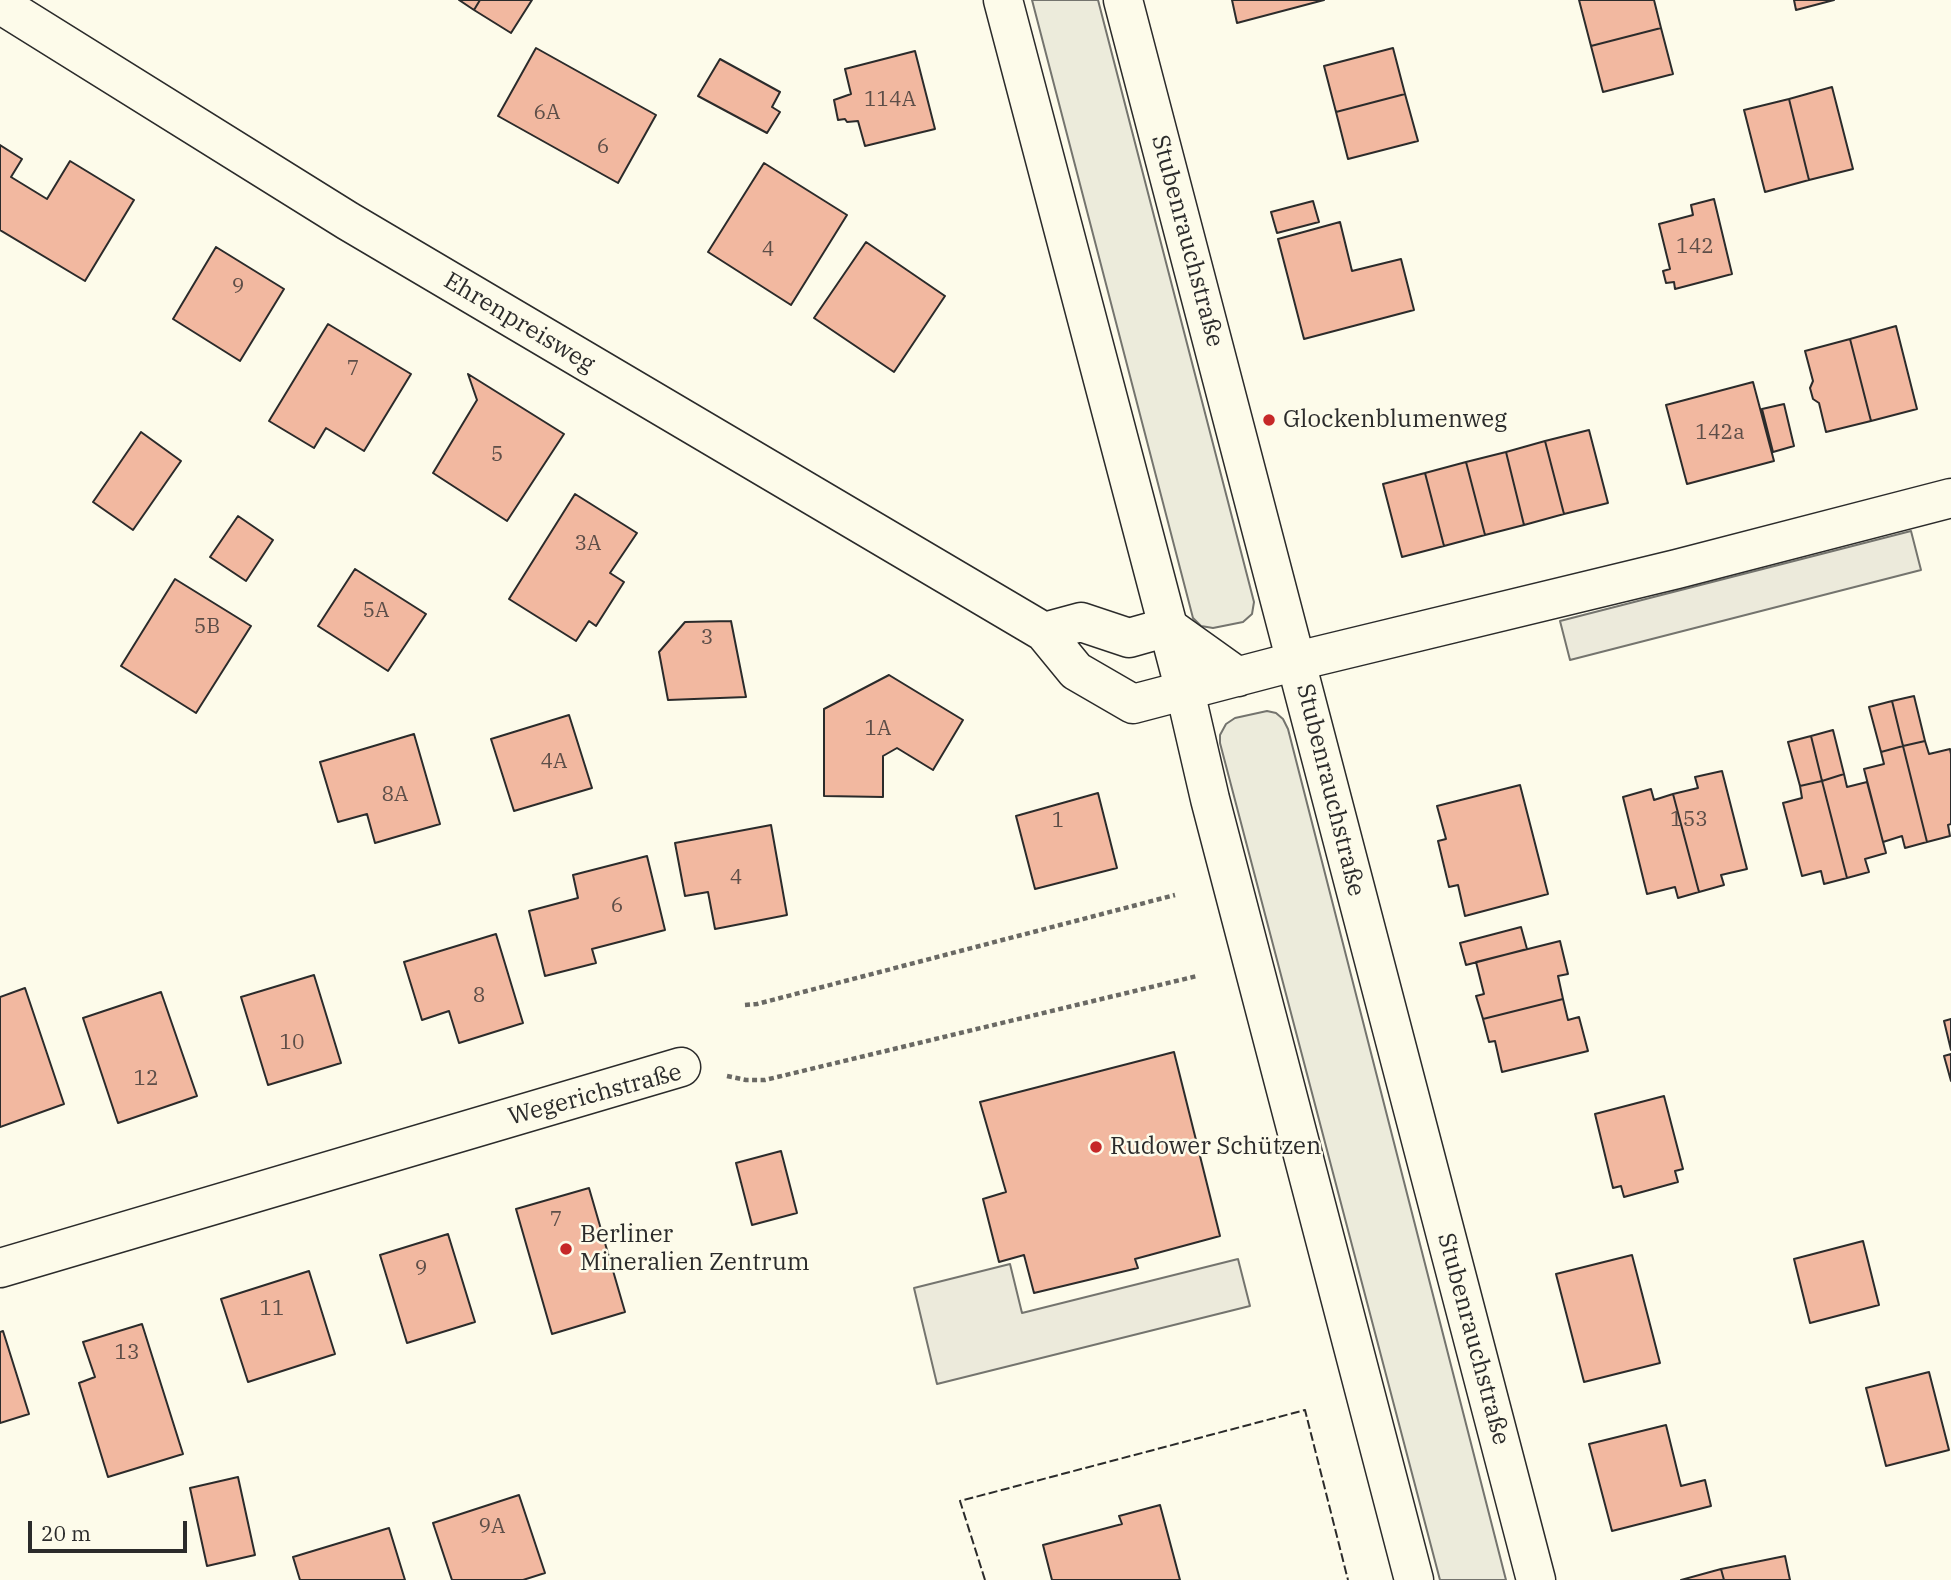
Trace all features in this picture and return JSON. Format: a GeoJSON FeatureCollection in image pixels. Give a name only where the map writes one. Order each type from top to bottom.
{"type":"FeatureCollection","features":[{"type":"Feature","properties":{"kind":"main road"},"geometry":{"type":"LineString","coordinates":[[1003,0],[1185,691],[1210,799],[1414,1580]]}},
{"type":"Feature","properties":{"kind":"main road","name":"Stubenrauchstraße"},"geometry":{"type":"LineString","coordinates":[[1123,0],[1536,1580]]}},
{"type":"Feature","properties":{"kind":"main road","name":"Ehrenpreisweg"},"geometry":{"type":"LineString","coordinates":[[0,4],[348,221],[1044,632],[1076,671],[1133,704],[1185,691]]}},
{"type":"Feature","properties":{"kind":"main road"},"geometry":{"type":"LineString","coordinates":[[1185,691],[1951,498]]}},
{"type":"Feature","properties":{"kind":"main road"},"geometry":{"type":"LineString","coordinates":[[1044,632],[1081,622],[1129,638],[1168,627]]}},
{"type":"Feature","properties":{"kind":"main road"},"geometry":{"type":"LineString","coordinates":[[1168,627],[1238,677]]}},
{"type":"Feature","properties":{"kind":"main road","name":"Wegerichstraße"},"geometry":{"type":"LineString","coordinates":[[0,1268],[681,1067]]}},
{"type":"Feature","properties":{"kind":"path"},"geometry":{"type":"LineString","coordinates":[[745,1005],[1175,895]]}},
{"type":"Feature","properties":{"kind":"path","name":"Wegerichstraße"},"geometry":{"type":"LineString","coordinates":[[681,1067],[746,1080],[765,1080],[1197,976]]}},
{"type":"Feature","properties":{"kind":"shaded area"},"geometry":{"type":"Polygon","coordinates":[[[1032,0],[1098,0],[1254,602],[1252,614],[1243,622],[1213,628],[1201,626],[1193,618],[1032,0]]]}},
{"type":"Feature","properties":{"kind":"shaded area"},"geometry":{"type":"Polygon","coordinates":[[[1911,531],[1921,570],[1570,660],[1560,621],[1911,531]]]}},
{"type":"Feature","properties":{"kind":"shaded area"},"geometry":{"type":"Polygon","coordinates":[[[1267,711],[1276,713],[1283,719],[1288,729],[1506,1580],[1440,1580],[1220,743],[1220,735],[1226,724],[1235,718],[1267,711]]]}},
{"type":"Feature","properties":{"kind":"shaded area"},"geometry":{"type":"Polygon","coordinates":[[[1238,1259],[1250,1306],[937,1384],[914,1288],[1010,1264],[1022,1313],[1238,1259]]]}},
{"type":"Feature","properties":{"kind":"building"},"geometry":{"type":"Polygon","coordinates":[[[459,0],[480,0],[474,10],[459,0]]]}},
{"type":"Feature","properties":{"kind":"building"},"geometry":{"type":"Polygon","coordinates":[[[480,0],[532,0],[511,33],[474,10],[480,0]]]}},
{"type":"Feature","properties":{"kind":"building"},"geometry":{"type":"Polygon","coordinates":[[[1232,0],[1324,0],[1237,23],[1232,0]]]}},
{"type":"Feature","properties":{"kind":"building"},"geometry":{"type":"Polygon","coordinates":[[[1579,0],[1654,0],[1661,28],[1591,46],[1579,0]]]}},
{"type":"Feature","properties":{"kind":"building"},"geometry":{"type":"Polygon","coordinates":[[[1794,0],[1834,0],[1796,10],[1794,0]]]}},
{"type":"Feature","properties":{"kind":"building"},"geometry":{"type":"Polygon","coordinates":[[[1661,28],[1673,74],[1603,92],[1591,46],[1661,28]]]}},
{"type":"Feature","properties":{"kind":"building"},"geometry":{"type":"Polygon","coordinates":[[[536,48],[656,115],[618,183],[498,116],[536,48]]]}},
{"type":"Feature","properties":{"kind":"building"},"geometry":{"type":"Polygon","coordinates":[[[1393,48],[1405,94],[1336,112],[1324,66],[1393,48]]]}},
{"type":"Feature","properties":{"kind":"building"},"geometry":{"type":"Polygon","coordinates":[[[915,51],[935,129],[865,146],[858,121],[838,120],[834,100],[851,94],[845,69],[915,51]]]}},
{"type":"Feature","properties":{"kind":"building"},"geometry":{"type":"Polygon","coordinates":[[[720,59],[780,92],[772,107],[780,112],[767,133],[698,96],[720,59]]]}},
{"type":"Feature","properties":{"kind":"building"},"geometry":{"type":"Polygon","coordinates":[[[1832,87],[1853,169],[1809,180],[1789,99],[1832,87]]]}},
{"type":"Feature","properties":{"kind":"building"},"geometry":{"type":"Polygon","coordinates":[[[1405,94],[1418,141],[1348,159],[1336,112],[1405,94]]]}},
{"type":"Feature","properties":{"kind":"building"},"geometry":{"type":"Polygon","coordinates":[[[1789,99],[1809,180],[1765,192],[1744,110],[1789,99]]]}},
{"type":"Feature","properties":{"kind":"building"},"geometry":{"type":"Polygon","coordinates":[[[0,145],[22,159],[11,177],[47,199],[70,161],[134,200],[85,281],[0,230],[0,145]]]}},
{"type":"Feature","properties":{"kind":"building"},"geometry":{"type":"Polygon","coordinates":[[[764,163],[847,215],[791,305],[708,252],[764,163]]]}},
{"type":"Feature","properties":{"kind":"building"},"geometry":{"type":"Polygon","coordinates":[[[1714,199],[1732,274],[1675,289],[1674,282],[1666,283],[1663,271],[1670,269],[1659,224],[1693,215],[1691,205],[1714,199]]]}},
{"type":"Feature","properties":{"kind":"building"},"geometry":{"type":"Polygon","coordinates":[[[1313,201],[1319,222],[1277,233],[1271,212],[1313,201]]]}},
{"type":"Feature","properties":{"kind":"building"},"geometry":{"type":"Polygon","coordinates":[[[1340,222],[1352,271],[1401,259],[1414,310],[1304,339],[1278,239],[1340,222]]]}},
{"type":"Feature","properties":{"kind":"building"},"geometry":{"type":"Polygon","coordinates":[[[866,242],[945,296],[894,372],[814,318],[866,242]]]}},
{"type":"Feature","properties":{"kind":"building"},"geometry":{"type":"Polygon","coordinates":[[[216,247],[284,289],[240,361],[173,319],[216,247]]]}},
{"type":"Feature","properties":{"kind":"building"},"geometry":{"type":"Polygon","coordinates":[[[328,324],[411,374],[364,451],[326,428],[314,448],[269,421],[328,324]]]}},
{"type":"Feature","properties":{"kind":"building"},"geometry":{"type":"Polygon","coordinates":[[[1896,326],[1917,409],[1871,421],[1850,339],[1896,326]]]}},
{"type":"Feature","properties":{"kind":"building"},"geometry":{"type":"Polygon","coordinates":[[[1850,339],[1871,421],[1826,432],[1819,403],[1813,399],[1810,388],[1813,381],[1805,351],[1850,339]]]}},
{"type":"Feature","properties":{"kind":"building"},"geometry":{"type":"Polygon","coordinates":[[[468,374],[564,434],[507,521],[433,473],[477,400],[468,374]]]}},
{"type":"Feature","properties":{"kind":"building"},"geometry":{"type":"Polygon","coordinates":[[[1753,382],[1774,461],[1687,484],[1666,405],[1753,382]]]}},
{"type":"Feature","properties":{"kind":"building"},"geometry":{"type":"Polygon","coordinates":[[[1784,404],[1794,446],[1773,452],[1762,409],[1784,404]]]}},
{"type":"Feature","properties":{"kind":"building"},"geometry":{"type":"Polygon","coordinates":[[[1589,430],[1608,503],[1564,514],[1545,441],[1589,430]]]}},
{"type":"Feature","properties":{"kind":"building"},"geometry":{"type":"Polygon","coordinates":[[[141,432],[181,461],[133,530],[93,502],[141,432]]]}},
{"type":"Feature","properties":{"kind":"building"},"geometry":{"type":"Polygon","coordinates":[[[1545,441],[1564,514],[1524,525],[1506,452],[1545,441]]]}},
{"type":"Feature","properties":{"kind":"building"},"geometry":{"type":"Polygon","coordinates":[[[1506,452],[1524,525],[1485,535],[1466,462],[1506,452]]]}},
{"type":"Feature","properties":{"kind":"building"},"geometry":{"type":"Polygon","coordinates":[[[1466,462],[1485,535],[1444,546],[1425,473],[1466,462]]]}},
{"type":"Feature","properties":{"kind":"building"},"geometry":{"type":"Polygon","coordinates":[[[1425,473],[1444,546],[1402,557],[1383,484],[1425,473]]]}},
{"type":"Feature","properties":{"kind":"building"},"geometry":{"type":"Polygon","coordinates":[[[575,494],[637,533],[610,573],[624,582],[596,626],[589,621],[576,641],[509,599],[575,494]]]}},
{"type":"Feature","properties":{"kind":"building"},"geometry":{"type":"Polygon","coordinates":[[[238,516],[273,540],[246,581],[210,557],[238,516]]]}},
{"type":"Feature","properties":{"kind":"building"},"geometry":{"type":"Polygon","coordinates":[[[355,569],[426,614],[388,671],[318,626],[355,569]]]}},
{"type":"Feature","properties":{"kind":"building"},"geometry":{"type":"Polygon","coordinates":[[[175,579],[251,626],[196,713],[121,666],[175,579]]]}},
{"type":"Feature","properties":{"kind":"building"},"geometry":{"type":"Polygon","coordinates":[[[731,621],[746,697],[668,700],[659,652],[685,622],[731,621]]]}},
{"type":"Feature","properties":{"kind":"building"},"geometry":{"type":"Polygon","coordinates":[[[889,675],[963,720],[933,770],[897,748],[883,756],[883,797],[824,796],[824,709],[889,675]]]}},
{"type":"Feature","properties":{"kind":"building"},"geometry":{"type":"Polygon","coordinates":[[[1914,696],[1925,741],[1903,746],[1892,701],[1914,696]]]}},
{"type":"Feature","properties":{"kind":"building"},"geometry":{"type":"Polygon","coordinates":[[[1892,701],[1903,746],[1881,752],[1869,707],[1892,701]]]}},
{"type":"Feature","properties":{"kind":"building"},"geometry":{"type":"Polygon","coordinates":[[[569,715],[592,788],[514,811],[491,739],[569,715]]]}},
{"type":"Feature","properties":{"kind":"building"},"geometry":{"type":"Polygon","coordinates":[[[1833,730],[1844,774],[1822,781],[1811,736],[1833,730]]]}},
{"type":"Feature","properties":{"kind":"building"},"geometry":{"type":"Polygon","coordinates":[[[414,734],[440,824],[375,843],[367,814],[338,822],[320,762],[414,734]]]}},
{"type":"Feature","properties":{"kind":"building"},"geometry":{"type":"Polygon","coordinates":[[[1811,736],[1822,781],[1800,786],[1788,742],[1811,736]]]}},
{"type":"Feature","properties":{"kind":"building"},"geometry":{"type":"Polygon","coordinates":[[[1925,741],[1929,754],[1950,749],[1951,754],[1951,824],[1948,825],[1950,836],[1927,842],[1903,746],[1925,741]]]}},
{"type":"Feature","properties":{"kind":"building"},"geometry":{"type":"Polygon","coordinates":[[[1903,746],[1927,842],[1905,848],[1902,836],[1883,842],[1864,769],[1884,764],[1881,752],[1903,746]]]}},
{"type":"Feature","properties":{"kind":"building"},"geometry":{"type":"Polygon","coordinates":[[[1722,771],[1747,869],[1721,875],[1724,885],[1699,892],[1673,794],[1698,788],[1695,777],[1722,771]]]}},
{"type":"Feature","properties":{"kind":"building"},"geometry":{"type":"Polygon","coordinates":[[[1844,774],[1847,787],[1867,782],[1886,853],[1865,859],[1869,872],[1847,878],[1822,781],[1844,774]]]}},
{"type":"Feature","properties":{"kind":"building"},"geometry":{"type":"Polygon","coordinates":[[[1822,781],[1847,878],[1824,884],[1821,871],[1802,876],[1783,803],[1802,798],[1800,786],[1822,781]]]}},
{"type":"Feature","properties":{"kind":"building"},"geometry":{"type":"Polygon","coordinates":[[[1520,785],[1548,894],[1465,916],[1458,885],[1449,887],[1438,841],[1446,839],[1437,806],[1520,785]]]}},
{"type":"Feature","properties":{"kind":"building"},"geometry":{"type":"Polygon","coordinates":[[[1651,789],[1654,800],[1673,794],[1699,892],[1678,898],[1675,887],[1647,894],[1623,797],[1651,789]]]}},
{"type":"Feature","properties":{"kind":"building"},"geometry":{"type":"Polygon","coordinates":[[[1098,793],[1117,868],[1035,889],[1016,816],[1098,793]]]}},
{"type":"Feature","properties":{"kind":"building"},"geometry":{"type":"Polygon","coordinates":[[[771,825],[787,915],[715,929],[708,892],[685,896],[675,843],[771,825]]]}},
{"type":"Feature","properties":{"kind":"building"},"geometry":{"type":"Polygon","coordinates":[[[647,856],[665,930],[592,949],[596,963],[545,976],[529,911],[578,898],[573,875],[647,856]]]}},
{"type":"Feature","properties":{"kind":"building"},"geometry":{"type":"Polygon","coordinates":[[[1521,927],[1527,949],[1466,965],[1460,943],[1521,927]]]}},
{"type":"Feature","properties":{"kind":"building"},"geometry":{"type":"Polygon","coordinates":[[[496,934],[523,1023],[459,1043],[449,1011],[422,1020],[404,962],[496,934]]]}},
{"type":"Feature","properties":{"kind":"building"},"geometry":{"type":"Polygon","coordinates":[[[1560,941],[1568,974],[1558,976],[1563,999],[1483,1019],[1476,996],[1484,994],[1476,962],[1560,941]]]}},
{"type":"Feature","properties":{"kind":"building"},"geometry":{"type":"Polygon","coordinates":[[[314,975],[341,1063],[268,1085],[241,997],[314,975]]]}},
{"type":"Feature","properties":{"kind":"building"},"geometry":{"type":"Polygon","coordinates":[[[25,988],[64,1104],[0,1127],[0,997],[25,988]]]}},
{"type":"Feature","properties":{"kind":"building"},"geometry":{"type":"Polygon","coordinates":[[[161,992],[197,1096],[118,1123],[83,1018],[161,992]]]}},
{"type":"Feature","properties":{"kind":"building"},"geometry":{"type":"Polygon","coordinates":[[[1563,999],[1568,1020],[1579,1017],[1588,1051],[1502,1072],[1495,1041],[1489,1042],[1483,1019],[1563,999]]]}},
{"type":"Feature","properties":{"kind":"building"},"geometry":{"type":"Polygon","coordinates":[[[1951,1019],[1951,1050],[1944,1021],[1951,1019]]]}},
{"type":"Feature","properties":{"kind":"building","name":"Rudower Schützen"},"geometry":{"type":"Polygon","coordinates":[[[1174,1052],[1220,1236],[1135,1259],[1138,1268],[1034,1293],[1024,1255],[999,1262],[983,1199],[1006,1192],[980,1102],[1174,1052]]]}},
{"type":"Feature","properties":{"kind":"building"},"geometry":{"type":"Polygon","coordinates":[[[1951,1054],[1951,1081],[1944,1056],[1951,1054]]]}},
{"type":"Feature","properties":{"kind":"building"},"geometry":{"type":"Polygon","coordinates":[[[1664,1096],[1683,1169],[1675,1171],[1678,1182],[1624,1197],[1621,1186],[1613,1188],[1595,1114],[1664,1096]]]}},
{"type":"Feature","properties":{"kind":"building"},"geometry":{"type":"Polygon","coordinates":[[[781,1151],[797,1213],[752,1225],[736,1163],[781,1151]]]}},
{"type":"Feature","properties":{"kind":"building"},"geometry":{"type":"Polygon","coordinates":[[[589,1188],[625,1312],[552,1334],[516,1209],[589,1188]]]}},
{"type":"Feature","properties":{"kind":"building"},"geometry":{"type":"Polygon","coordinates":[[[448,1234],[475,1322],[407,1343],[380,1255],[448,1234]]]}},
{"type":"Feature","properties":{"kind":"building"},"geometry":{"type":"Polygon","coordinates":[[[1863,1241],[1879,1305],[1810,1323],[1794,1259],[1863,1241]]]}},
{"type":"Feature","properties":{"kind":"building"},"geometry":{"type":"Polygon","coordinates":[[[1632,1255],[1660,1363],[1584,1382],[1556,1274],[1632,1255]]]}},
{"type":"Feature","properties":{"kind":"building"},"geometry":{"type":"Polygon","coordinates":[[[309,1271],[335,1354],[248,1382],[221,1299],[309,1271]]]}},
{"type":"Feature","properties":{"kind":"building"},"geometry":{"type":"Polygon","coordinates":[[[142,1324],[183,1454],[108,1477],[79,1383],[95,1377],[83,1342],[142,1324]]]}},
{"type":"Feature","properties":{"kind":"building"},"geometry":{"type":"Polygon","coordinates":[[[3,1331],[29,1414],[0,1423],[0,1332],[3,1331]]]}},
{"type":"Feature","properties":{"kind":"building"},"geometry":{"type":"Polygon","coordinates":[[[1929,1372],[1949,1450],[1886,1466],[1866,1388],[1929,1372]]]}},
{"type":"Feature","properties":{"kind":"building"},"geometry":{"type":"Polygon","coordinates":[[[1666,1425],[1681,1486],[1705,1480],[1711,1506],[1612,1531],[1589,1444],[1666,1425]]]}},
{"type":"Feature","properties":{"kind":"building"},"geometry":{"type":"Polygon","coordinates":[[[238,1477],[255,1555],[207,1566],[190,1488],[238,1477]]]}},
{"type":"Feature","properties":{"kind":"building"},"geometry":{"type":"Polygon","coordinates":[[[519,1495],[545,1573],[523,1580],[452,1580],[433,1523],[519,1495]]]}},
{"type":"Feature","properties":{"kind":"building"},"geometry":{"type":"Polygon","coordinates":[[[1160,1505],[1180,1580],[1052,1580],[1043,1545],[1122,1524],[1119,1516],[1160,1505]]]}},
{"type":"Feature","properties":{"kind":"building"},"geometry":{"type":"Polygon","coordinates":[[[389,1528],[405,1580],[300,1580],[293,1557],[389,1528]]]}},
{"type":"Feature","properties":{"kind":"building"},"geometry":{"type":"Polygon","coordinates":[[[1785,1556],[1790,1580],[1724,1580],[1721,1569],[1785,1556]]]}},
{"type":"Feature","properties":{"kind":"building"},"geometry":{"type":"Polygon","coordinates":[[[1721,1569],[1724,1580],[1681,1580],[1721,1569]]]}},
{"type":"Feature","properties":{"kind":"fence"},"geometry":{"type":"LineString","coordinates":[[985,1580],[960,1501],[1305,1410],[1348,1580]]}},
{"type":"Feature","properties":{"kind":"place","name":"Glockenblumenweg"},"geometry":{"type":"Point","coordinates":[1269,420]}},
{"type":"Feature","properties":{"kind":"place","name":"Rudower Schützen"},"geometry":{"type":"Point","coordinates":[1096,1147]}},
{"type":"Feature","properties":{"kind":"place","name":"Berliner Mineralien Zentrum"},"geometry":{"type":"Point","coordinates":[566,1249]}}]}
